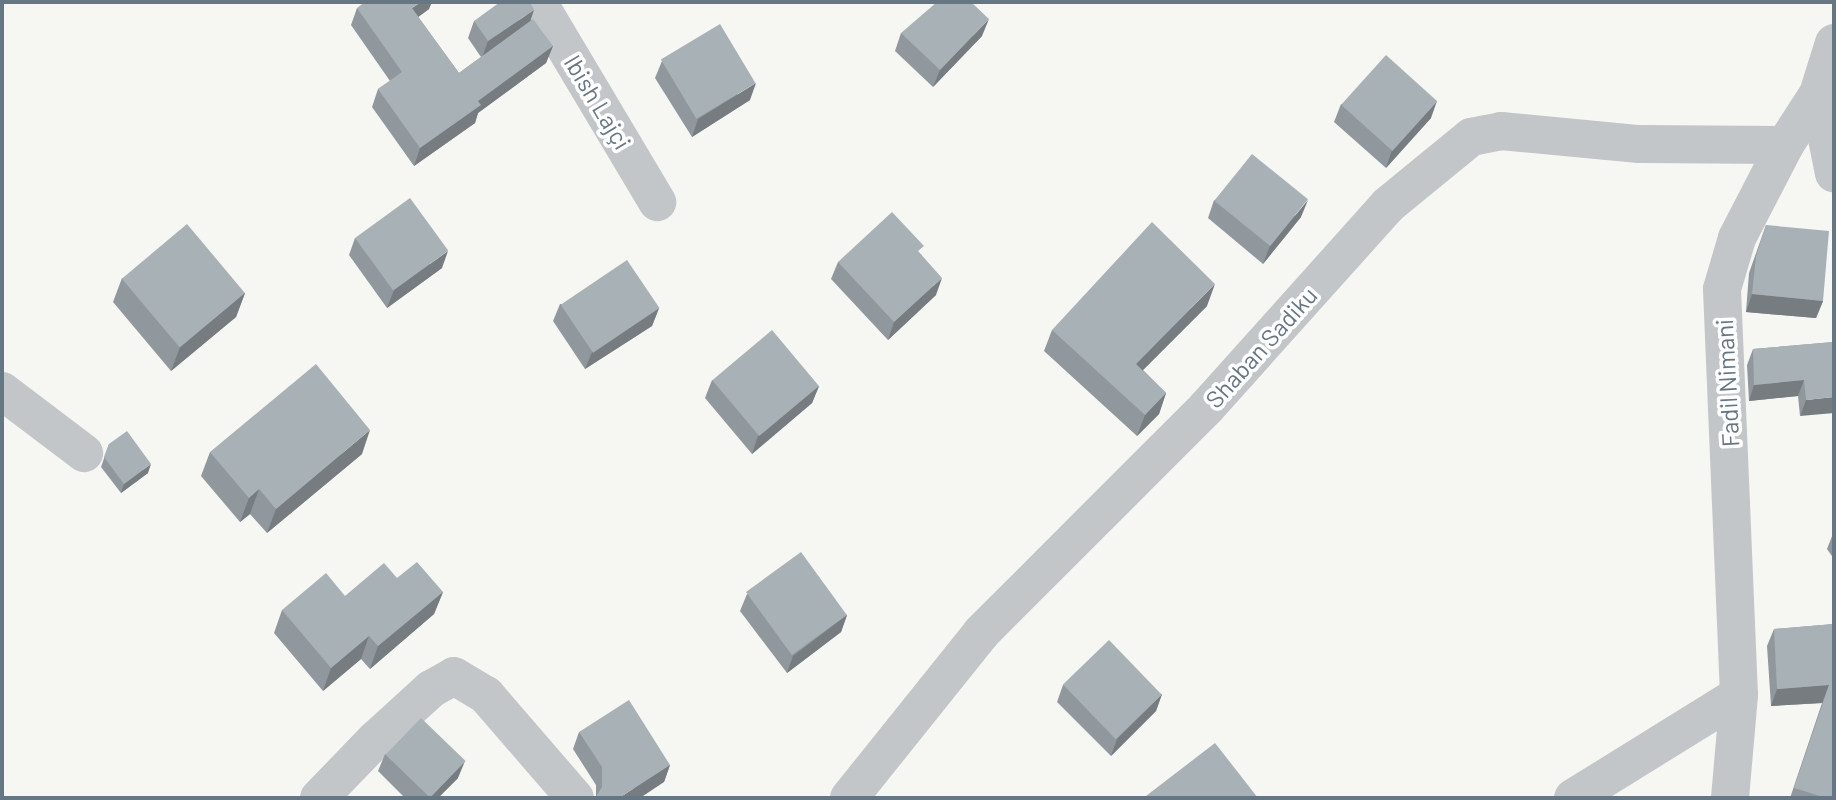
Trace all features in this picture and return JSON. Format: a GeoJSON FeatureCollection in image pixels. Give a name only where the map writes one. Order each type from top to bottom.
{"type":"FeatureCollection","features":[{"type":"Feature","properties":{"kind":"street","name":"Ibish Lajçi"},"geometry":{"type":"LineString","coordinates":[[538,2],[657,202]]}},
{"type":"Feature","properties":{"kind":"street"},"geometry":{"type":"LineString","coordinates":[[1834,43],[1818,94],[1834,173]]}},
{"type":"Feature","properties":{"kind":"street","name":"Fadil Nimani"},"geometry":{"type":"LineString","coordinates":[[1730,798],[1740,695],[1722,289],[1737,238],[1785,145],[1818,94]]}},
{"type":"Feature","properties":{"kind":"street","name":"Shaban Sadiku"},"geometry":{"type":"LineString","coordinates":[[849,798],[981,633],[1206,408],[1388,205],[1471,137],[1501,131],[1639,144],[1785,145]]}},
{"type":"Feature","properties":{"kind":"street"},"geometry":{"type":"LineString","coordinates":[[2,391],[84,453]]}},
{"type":"Feature","properties":{"kind":"street"},"geometry":{"type":"LineString","coordinates":[[318,798],[403,714],[431,689],[454,676],[486,695],[575,798]]}},
{"type":"Feature","properties":{"kind":"street"},"geometry":{"type":"LineString","coordinates":[[1573,798],[1740,695]]}},
{"type":"Feature","properties":{"kind":"building"},"geometry":{"type":"Polygon","coordinates":[[[365,2],[421,2],[412,8],[459,73],[533,19],[553,46],[478,101],[481,105],[420,148],[378,89],[402,72],[357,8],[365,2]]]}},
{"type":"Feature","properties":{"kind":"building"},"geometry":{"type":"Polygon","coordinates":[[[500,2],[530,2],[534,10],[488,41],[474,21],[500,2]]]}},
{"type":"Feature","properties":{"kind":"building"},"geometry":{"type":"Polygon","coordinates":[[[937,2],[971,2],[989,19],[940,70],[901,33],[937,2]]]}},
{"type":"Feature","properties":{"kind":"building"},"geometry":{"type":"Polygon","coordinates":[[[720,24],[756,83],[696,119],[661,60],[720,24]]]}},
{"type":"Feature","properties":{"kind":"building"},"geometry":{"type":"Polygon","coordinates":[[[1386,55],[1437,101],[1392,151],[1341,105],[1386,55]]]}},
{"type":"Feature","properties":{"kind":"building"},"geometry":{"type":"Polygon","coordinates":[[[1252,154],[1308,199],[1270,246],[1214,201],[1252,154]]]}},
{"type":"Feature","properties":{"kind":"building"},"geometry":{"type":"Polygon","coordinates":[[[410,198],[448,251],[393,291],[355,238],[410,198]]]}},
{"type":"Feature","properties":{"kind":"building"},"geometry":{"type":"Polygon","coordinates":[[[892,212],[924,246],[918,251],[942,278],[894,322],[838,262],[892,212]]]}},
{"type":"Feature","properties":{"kind":"building"},"geometry":{"type":"Polygon","coordinates":[[[1152,222],[1215,284],[1136,364],[1166,393],[1145,415],[1052,330],[1152,222]]]}},
{"type":"Feature","properties":{"kind":"building"},"geometry":{"type":"Polygon","coordinates":[[[187,224],[245,293],[180,348],[122,279],[187,224]]]}},
{"type":"Feature","properties":{"kind":"building"},"geometry":{"type":"Polygon","coordinates":[[[1766,225],[1829,231],[1823,301],[1752,294],[1756,256],[1766,225]]]}},
{"type":"Feature","properties":{"kind":"building"},"geometry":{"type":"Polygon","coordinates":[[[627,260],[659,308],[593,353],[561,305],[627,260]]]}},
{"type":"Feature","properties":{"kind":"building"},"geometry":{"type":"Polygon","coordinates":[[[772,330],[819,386],[759,436],[712,380],[772,330]]]}},
{"type":"Feature","properties":{"kind":"building"},"geometry":{"type":"Polygon","coordinates":[[[1834,342],[1834,397],[1806,400],[1804,380],[1754,385],[1753,349],[1834,342]]]}},
{"type":"Feature","properties":{"kind":"building"},"geometry":{"type":"Polygon","coordinates":[[[316,364],[370,430],[276,509],[259,489],[249,498],[210,452],[316,364]]]}},
{"type":"Feature","properties":{"kind":"building"},"geometry":{"type":"Polygon","coordinates":[[[127,431],[151,464],[124,484],[104,457],[109,444],[127,431]]]}},
{"type":"Feature","properties":{"kind":"building"},"geometry":{"type":"Polygon","coordinates":[[[801,552],[847,615],[792,655],[746,592],[801,552]]]}},
{"type":"Feature","properties":{"kind":"building"},"geometry":{"type":"Polygon","coordinates":[[[417,562],[443,592],[378,646],[369,636],[331,668],[282,610],[326,573],[345,596],[384,563],[397,578],[417,562]]]}},
{"type":"Feature","properties":{"kind":"building"},"geometry":{"type":"Polygon","coordinates":[[[1834,624],[1834,798],[1826,798],[1794,788],[1829,685],[1777,689],[1774,629],[1834,624]]]}},
{"type":"Feature","properties":{"kind":"building"},"geometry":{"type":"Polygon","coordinates":[[[1109,640],[1162,695],[1116,739],[1063,684],[1109,640]]]}},
{"type":"Feature","properties":{"kind":"building"},"geometry":{"type":"Polygon","coordinates":[[[629,700],[670,765],[619,798],[593,798],[602,787],[602,767],[579,732],[629,700]]]}},
{"type":"Feature","properties":{"kind":"building"},"geometry":{"type":"Polygon","coordinates":[[[421,718],[466,761],[430,798],[386,755],[421,718]]]}},
{"type":"Feature","properties":{"kind":"building"},"geometry":{"type":"Polygon","coordinates":[[[1215,743],[1258,798],[1146,796],[1215,743]]]}}]}
